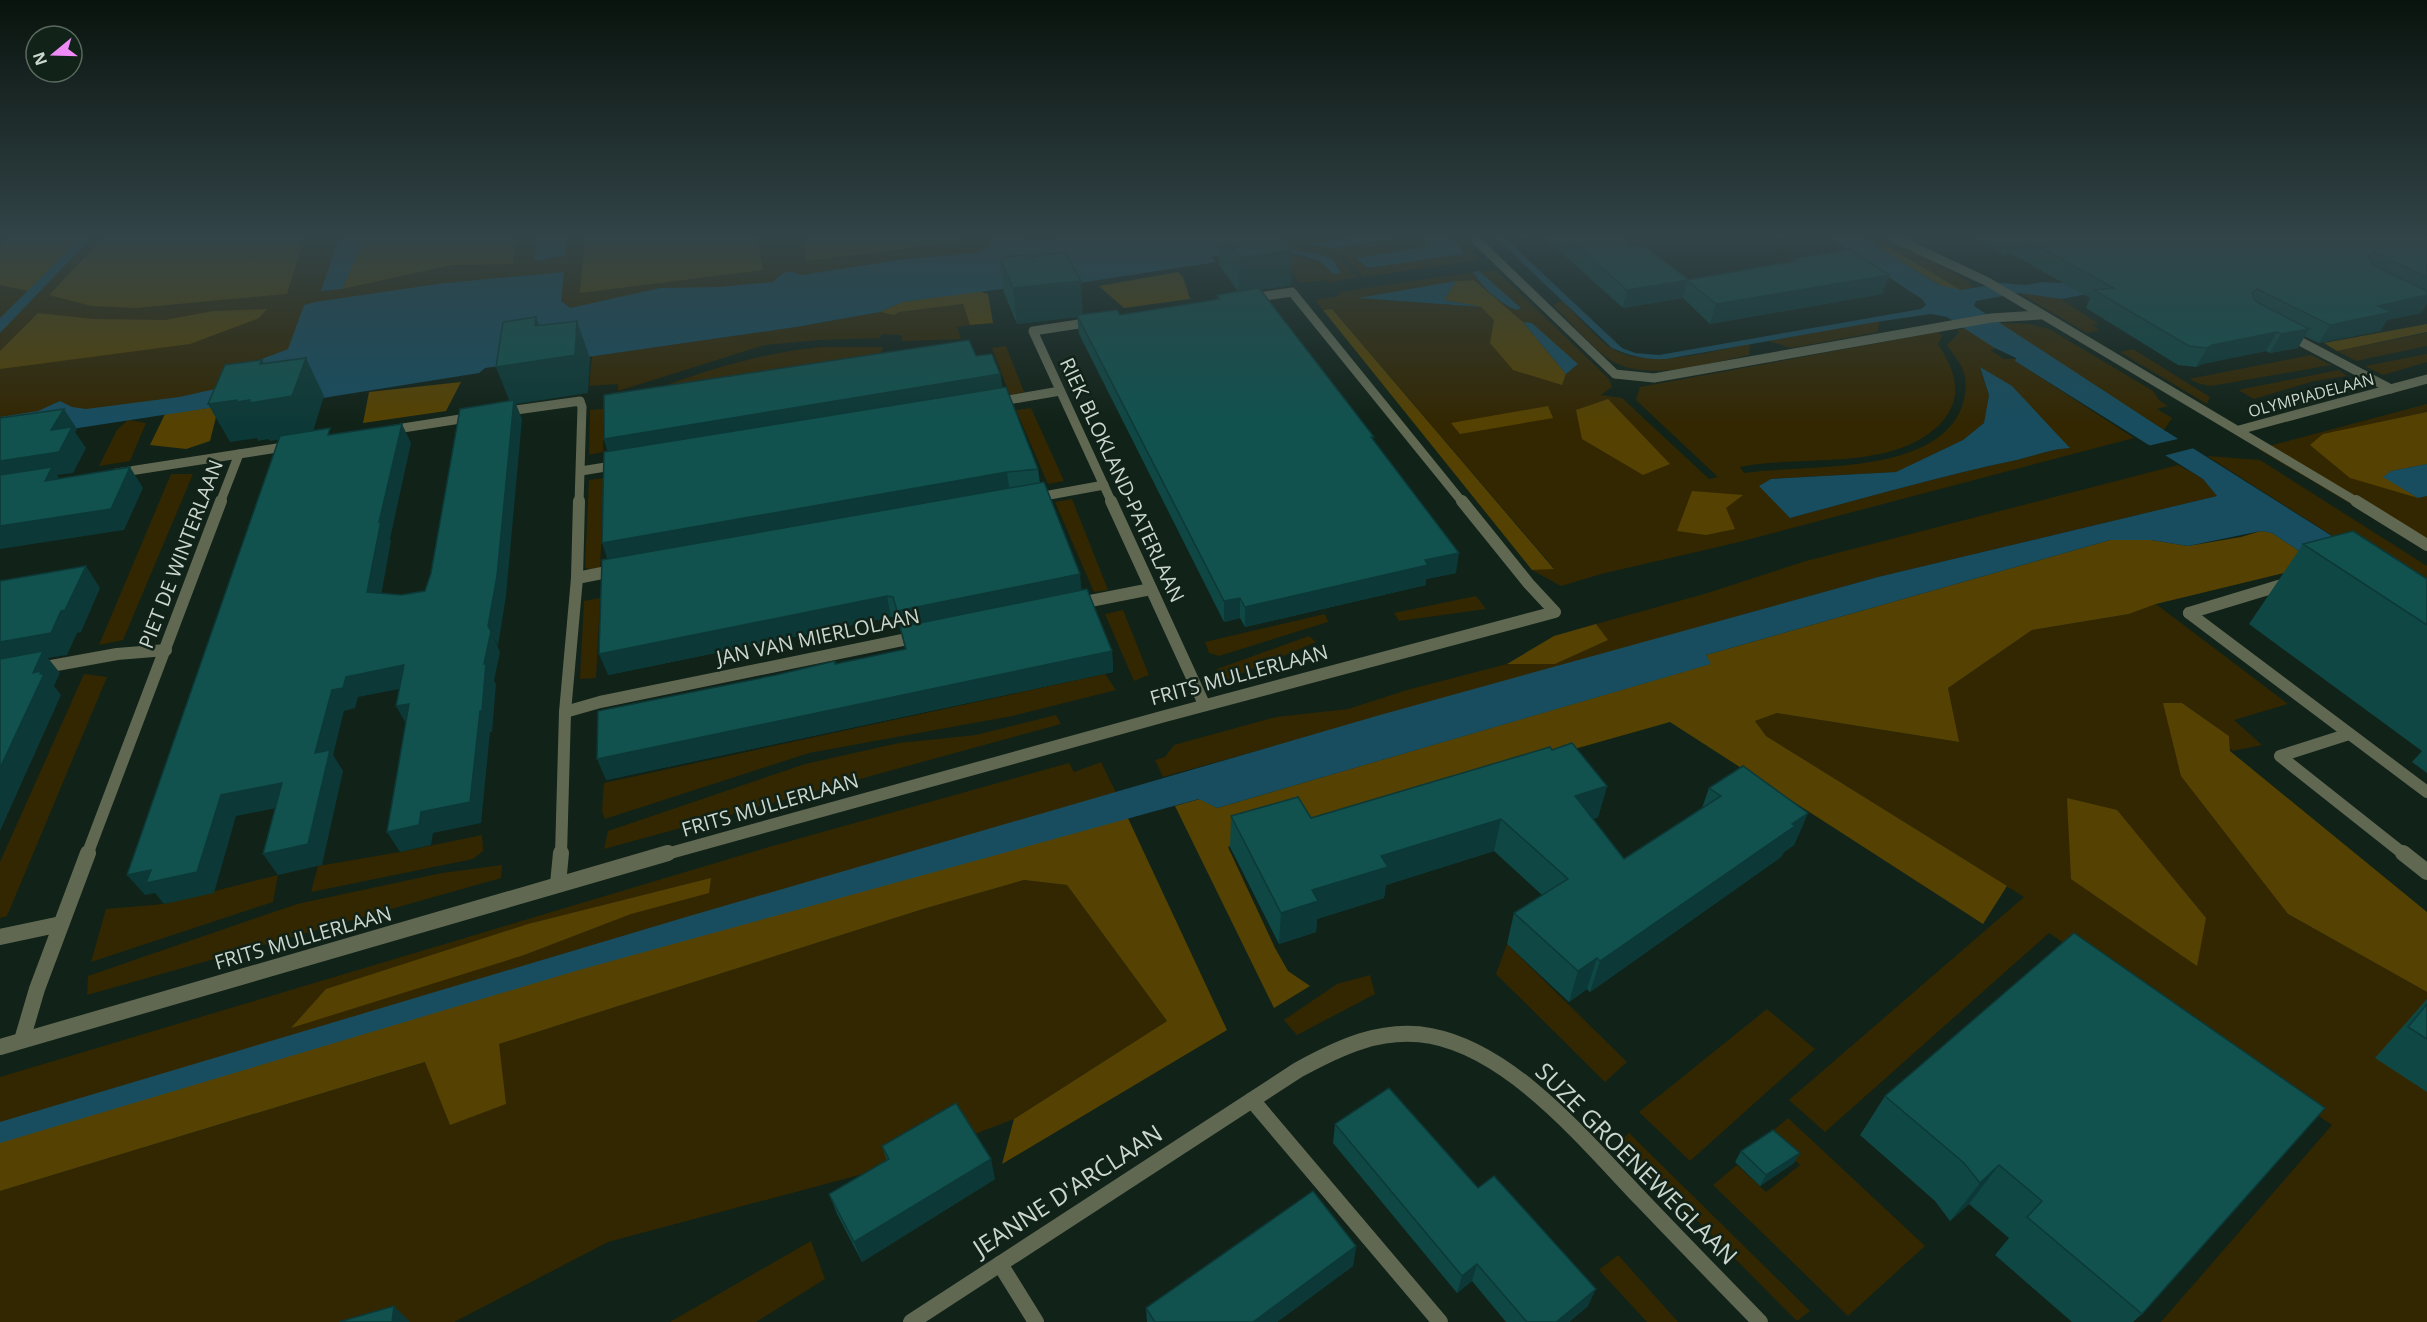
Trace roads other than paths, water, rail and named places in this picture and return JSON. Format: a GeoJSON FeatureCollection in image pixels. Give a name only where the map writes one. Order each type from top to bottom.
{"type":"FeatureCollection","features":[{"type":"Feature","properties":{"kind":"street","name":"FRITS MULLERLAAN"},"geometry":{"type":"LineString","coordinates":[[0,1047],[558,884],[1204,704],[1555,612],[1422,454],[1298,300]]}},
{"type":"Feature","properties":{"kind":"street"},"geometry":{"type":"LineString","coordinates":[[1538,300],[1615,374],[1654,378],[1991,318],[2040,315]]}},
{"type":"Feature","properties":{"kind":"street","name":"OLYMPIADELAAN"},"geometry":{"type":"LineString","coordinates":[[2017,300],[2239,430],[2427,379]]}},
{"type":"Feature","properties":{"kind":"street","name":"RIEK BLOKLAND-PATERLAAN"},"geometry":{"type":"LineString","coordinates":[[1101,320],[1033,331],[1204,704]]}},
{"type":"Feature","properties":{"kind":"street","name":"OLYMPIADELAAN"},"geometry":{"type":"LineString","coordinates":[[2278,329],[2391,388]]}},
{"type":"Feature","properties":{"kind":"street"},"geometry":{"type":"LineString","coordinates":[[986,403],[1060,391]]}},
{"type":"Feature","properties":{"kind":"street"},"geometry":{"type":"LineString","coordinates":[[377,432],[580,401],[582,407],[581,471],[577,578],[565,712],[562,838],[558,884]]}},
{"type":"Feature","properties":{"kind":"street"},"geometry":{"type":"LineString","coordinates":[[2239,430],[2427,545]]}},
{"type":"Feature","properties":{"kind":"street","name":"PIET DE WINTERLAAN"},"geometry":{"type":"LineString","coordinates":[[22,1040],[37,989],[61,924],[240,454],[297,445]]}},
{"type":"Feature","properties":{"kind":"street"},"geometry":{"type":"LineString","coordinates":[[109,475],[240,454]]}},
{"type":"Feature","properties":{"kind":"street"},"geometry":{"type":"LineString","coordinates":[[581,471],[629,463]]}},
{"type":"Feature","properties":{"kind":"street"},"geometry":{"type":"LineString","coordinates":[[1027,499],[1104,485]]}},
{"type":"Feature","properties":{"kind":"street"},"geometry":{"type":"LineString","coordinates":[[577,578],[629,568]]}},
{"type":"Feature","properties":{"kind":"street"},"geometry":{"type":"LineString","coordinates":[[2294,591],[2285,584],[2190,613],[2427,792]]}},
{"type":"Feature","properties":{"kind":"street"},"geometry":{"type":"LineString","coordinates":[[1058,608],[1151,589]]}},
{"type":"Feature","properties":{"kind":"street","name":"JAN VAN MIERLOLAAN"},"geometry":{"type":"LineString","coordinates":[[565,712],[600,702],[929,634]]}},
{"type":"Feature","properties":{"kind":"street"},"geometry":{"type":"LineString","coordinates":[[24,671],[117,654],[166,650]]}},
{"type":"Feature","properties":{"kind":"street"},"geometry":{"type":"LineString","coordinates":[[2349,734],[2280,756],[2427,872]]}},
{"type":"Feature","properties":{"kind":"street"},"geometry":{"type":"LineString","coordinates":[[0,937],[61,924]]}},
{"type":"Feature","properties":{"kind":"street","name":"SUZE GROENEWEGLAAN"},"geometry":{"type":"LineString","coordinates":[[1271,1088],[1340,1046],[1378,1034],[1432,1036],[1478,1052],[1541,1098],[1760,1322]]}},
{"type":"Feature","properties":{"kind":"street","name":"JEANNE D'ARCLAAN"},"geometry":{"type":"LineString","coordinates":[[910,1322],[1271,1088]]}},
{"type":"Feature","properties":{"kind":"street"},"geometry":{"type":"LineString","coordinates":[[1252,1100],[1440,1322]]}},
{"type":"Feature","properties":{"kind":"street"},"geometry":{"type":"LineString","coordinates":[[1000,1264],[1036,1322]]}},
{"type":"Feature","properties":{"kind":"water"},"geometry":{"type":"Polygon","coordinates":[[[19,300],[32,300],[0,333],[0,318],[19,300]]]}},
{"type":"Feature","properties":{"kind":"water"},"geometry":{"type":"Polygon","coordinates":[[[331,300],[561,300],[570,308],[607,300],[920,300],[902,302],[880,312],[796,327],[553,362],[549,359],[485,368],[479,373],[279,405],[281,397],[0,440],[0,417],[38,411],[60,401],[72,407],[86,409],[179,397],[238,384],[257,366],[259,360],[288,349],[304,305],[315,302],[331,300]]]}},
{"type":"Feature","properties":{"kind":"water"},"geometry":{"type":"Polygon","coordinates":[[[1381,300],[1444,300],[1482,307],[1381,300]]]}},
{"type":"Feature","properties":{"kind":"water"},"geometry":{"type":"Polygon","coordinates":[[[1499,300],[1512,300],[1521,308],[1516,310],[1499,300]]]}},
{"type":"Feature","properties":{"kind":"water"},"geometry":{"type":"Polygon","coordinates":[[[1561,300],[1571,300],[1622,348],[1635,353],[1659,355],[1921,309],[1926,305],[1922,300],[1983,300],[1976,301],[1974,306],[2164,430],[2427,596],[2427,636],[2272,533],[2261,531],[2188,546],[2151,540],[2110,540],[1706,655],[1711,664],[1217,808],[1199,799],[579,970],[0,1143],[0,1122],[686,917],[1380,715],[1878,577],[2217,496],[2203,479],[2015,361],[2016,358],[1993,347],[1947,317],[1931,314],[1876,322],[1666,359],[1645,358],[1612,348],[1561,300]]]}},
{"type":"Feature","properties":{"kind":"water"},"geometry":{"type":"Polygon","coordinates":[[[1523,322],[1532,323],[1578,364],[1566,374],[1523,322]]]}},
{"type":"Feature","properties":{"kind":"water"},"geometry":{"type":"Polygon","coordinates":[[[1980,367],[2012,386],[2070,448],[2048,451],[1956,474],[1790,518],[1759,486],[1771,479],[1896,472],[1963,440],[1984,423],[1989,395],[1980,367]]]}},
{"type":"Feature","properties":{"kind":"water"},"geometry":{"type":"Polygon","coordinates":[[[2427,464],[2427,496],[2418,498],[2383,477],[2391,471],[2427,464]]]}}]}
